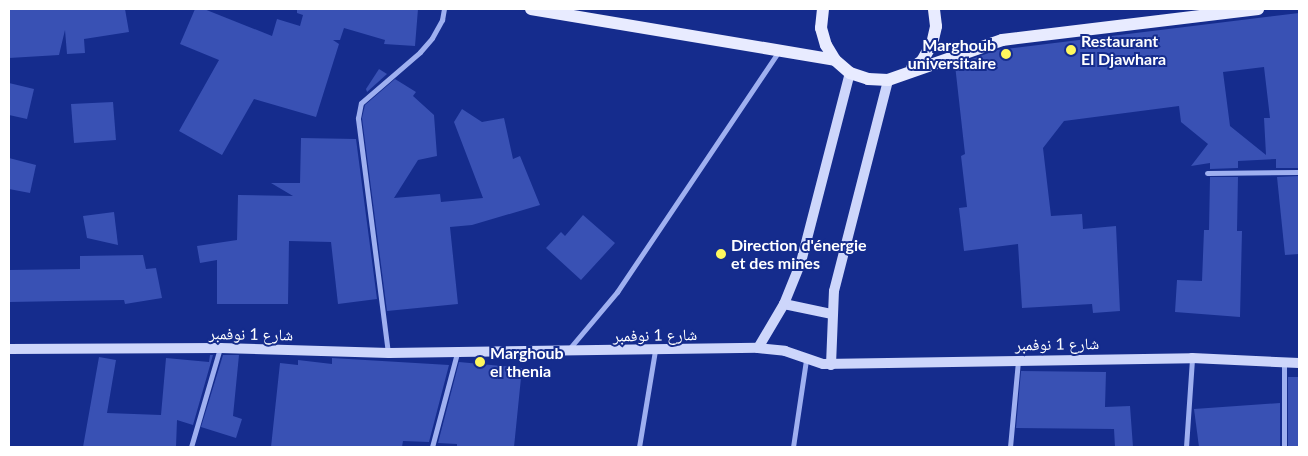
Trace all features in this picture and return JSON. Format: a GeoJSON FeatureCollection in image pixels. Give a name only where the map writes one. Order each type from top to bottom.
{"type":"FeatureCollection","features":[{"type":"Feature","properties":{"kind":"main road"},"geometry":{"type":"LineString","coordinates":[[531,9],[835,60]]}},
{"type":"Feature","properties":{"kind":"main road"},"geometry":{"type":"LineString","coordinates":[[823,9],[821,28],[826,45],[835,60],[850,73],[868,79],[888,80],[1002,40],[1258,9]]}},
{"type":"Feature","properties":{"kind":"main road"},"geometry":{"type":"LineString","coordinates":[[906,73],[922,61],[932,44],[936,26],[934,9]]}},
{"type":"Feature","properties":{"kind":"main road"},"geometry":{"type":"LineString","coordinates":[[758,348],[784,304],[801,262],[850,73]]}},
{"type":"Feature","properties":{"kind":"main road"},"geometry":{"type":"LineString","coordinates":[[831,364],[831,314],[839,268],[888,80]]}},
{"type":"Feature","properties":{"kind":"main road"},"geometry":{"type":"LineString","coordinates":[[784,304],[831,314]]}},
{"type":"Feature","properties":{"kind":"main road","name":"شارع 1 نوفمبر"},"geometry":{"type":"LineString","coordinates":[[9,349],[220,348],[457,353],[758,348],[785,351],[806,360],[831,364],[1018,359],[1192,358],[1299,363]]}},
{"type":"Feature","properties":{"kind":"street"},"geometry":{"type":"LineString","coordinates":[[388,353],[358,118],[362,103],[420,52],[432,38],[442,20],[444,9]]}},
{"type":"Feature","properties":{"kind":"street"},"geometry":{"type":"LineString","coordinates":[[567,352],[617,292],[779,51]]}},
{"type":"Feature","properties":{"kind":"street"},"geometry":{"type":"LineString","coordinates":[[1207,173],[1299,172]]}},
{"type":"Feature","properties":{"kind":"street"},"geometry":{"type":"LineString","coordinates":[[191,447],[220,348]]}},
{"type":"Feature","properties":{"kind":"street"},"geometry":{"type":"LineString","coordinates":[[639,447],[655,350]]}},
{"type":"Feature","properties":{"kind":"street"},"geometry":{"type":"LineString","coordinates":[[432,447],[457,353]]}},
{"type":"Feature","properties":{"kind":"street"},"geometry":{"type":"LineString","coordinates":[[1186,447],[1192,358]]}},
{"type":"Feature","properties":{"kind":"street"},"geometry":{"type":"LineString","coordinates":[[1010,447],[1018,359]]}},
{"type":"Feature","properties":{"kind":"street"},"geometry":{"type":"LineString","coordinates":[[793,447],[806,360]]}},
{"type":"Feature","properties":{"kind":"street"},"geometry":{"type":"LineString","coordinates":[[1284,363],[1284,447]]}},
{"type":"Feature","properties":{"kind":"building"},"geometry":{"type":"Polygon","coordinates":[[[9,9],[125,9],[129,32],[84,39],[85,53],[67,54],[65,30],[59,55],[9,58],[9,9]]]}},
{"type":"Feature","properties":{"kind":"building"},"geometry":{"type":"Polygon","coordinates":[[[195,9],[204,9],[272,36],[277,19],[300,26],[303,15],[297,13],[297,9],[418,9],[415,46],[384,44],[385,40],[344,28],[340,40],[333,40],[339,44],[316,117],[254,99],[222,155],[179,131],[219,60],[180,44],[195,9]]]}},
{"type":"Feature","properties":{"kind":"building"},"geometry":{"type":"Polygon","coordinates":[[[1299,13],[1299,168],[1276,168],[1276,159],[1238,161],[1238,168],[1210,169],[1210,163],[1191,166],[1208,144],[1181,122],[1179,106],[1064,121],[1043,148],[1051,216],[1082,214],[1083,229],[1116,226],[1120,311],[1093,313],[1092,304],[1022,308],[1018,244],[964,251],[959,208],[967,207],[961,156],[965,154],[955,65],[997,50],[1299,13]],[[1264,67],[1223,72],[1230,126],[1266,155],[1264,118],[1270,118],[1264,67]]]}},
{"type":"Feature","properties":{"kind":"building"},"geometry":{"type":"Polygon","coordinates":[[[379,69],[387,74],[367,92],[366,89],[379,69]]]}},
{"type":"Feature","properties":{"kind":"building"},"geometry":{"type":"Polygon","coordinates":[[[395,79],[416,92],[413,96],[434,115],[437,156],[418,160],[394,198],[440,194],[441,202],[483,198],[454,122],[462,109],[482,122],[504,118],[513,159],[520,156],[540,205],[472,225],[450,227],[458,304],[387,311],[362,118],[365,105],[395,79]]]}},
{"type":"Feature","properties":{"kind":"building"},"geometry":{"type":"Polygon","coordinates":[[[9,83],[34,89],[27,119],[9,115],[9,83]]]}},
{"type":"Feature","properties":{"kind":"building"},"geometry":{"type":"Polygon","coordinates":[[[113,102],[116,140],[74,143],[71,104],[113,102]]]}},
{"type":"Feature","properties":{"kind":"building"},"geometry":{"type":"Polygon","coordinates":[[[301,138],[356,139],[377,299],[338,304],[331,242],[289,241],[288,304],[217,304],[217,260],[200,263],[197,246],[237,240],[238,195],[293,196],[271,183],[300,183],[301,138]]]}},
{"type":"Feature","properties":{"kind":"building"},"geometry":{"type":"Polygon","coordinates":[[[9,158],[36,165],[30,193],[9,189],[9,158]]]}},
{"type":"Feature","properties":{"kind":"building"},"geometry":{"type":"Polygon","coordinates":[[[1299,176],[1299,254],[1285,255],[1277,177],[1299,176]]]}},
{"type":"Feature","properties":{"kind":"building"},"geometry":{"type":"Polygon","coordinates":[[[1210,177],[1238,177],[1237,231],[1242,231],[1240,317],[1175,312],[1177,280],[1202,281],[1204,230],[1209,230],[1210,177]]]}},
{"type":"Feature","properties":{"kind":"building"},"geometry":{"type":"Polygon","coordinates":[[[114,212],[118,245],[87,238],[83,216],[114,212]]]}},
{"type":"Feature","properties":{"kind":"building"},"geometry":{"type":"Polygon","coordinates":[[[583,215],[615,243],[581,280],[546,248],[561,232],[565,236],[583,215]]]}},
{"type":"Feature","properties":{"kind":"building"},"geometry":{"type":"Polygon","coordinates":[[[143,255],[146,269],[156,268],[162,298],[125,304],[124,300],[9,302],[9,270],[80,269],[80,256],[143,255]]]}},
{"type":"Feature","properties":{"kind":"building"},"geometry":{"type":"Polygon","coordinates":[[[210,355],[213,355],[193,425],[177,420],[176,447],[83,447],[99,357],[116,360],[107,413],[161,415],[166,358],[209,362],[210,355]]]}},
{"type":"Feature","properties":{"kind":"building"},"geometry":{"type":"Polygon","coordinates":[[[223,355],[239,355],[233,416],[242,419],[236,438],[201,427],[223,355]]]}},
{"type":"Feature","properties":{"kind":"building"},"geometry":{"type":"Polygon","coordinates":[[[332,358],[449,365],[429,442],[403,441],[402,447],[271,447],[280,363],[298,365],[298,360],[332,364],[332,358]]]}},
{"type":"Feature","properties":{"kind":"building"},"geometry":{"type":"Polygon","coordinates":[[[459,362],[522,368],[514,447],[457,447],[457,444],[438,443],[459,362]]]}},
{"type":"Feature","properties":{"kind":"building"},"geometry":{"type":"Polygon","coordinates":[[[1021,371],[1106,372],[1105,407],[1130,406],[1133,447],[1115,447],[1114,429],[1016,428],[1021,371]]]}},
{"type":"Feature","properties":{"kind":"building"},"geometry":{"type":"Polygon","coordinates":[[[1288,377],[1299,377],[1299,447],[1288,447],[1288,377]]]}},
{"type":"Feature","properties":{"kind":"building"},"geometry":{"type":"Polygon","coordinates":[[[1280,403],[1280,447],[1199,447],[1194,409],[1280,403]]]}},
{"type":"Feature","properties":{"kind":"place","name":"Restaurant El Djawhara"},"geometry":{"type":"Point","coordinates":[1071,50]}},
{"type":"Feature","properties":{"kind":"place","name":"Marghoub universitaire"},"geometry":{"type":"Point","coordinates":[1006,54]}},
{"type":"Feature","properties":{"kind":"place","name":"Direction d'énergie et des mines"},"geometry":{"type":"Point","coordinates":[721,254]}},
{"type":"Feature","properties":{"kind":"place","name":"Marghoub el thenia"},"geometry":{"type":"Point","coordinates":[480,362]}}]}
